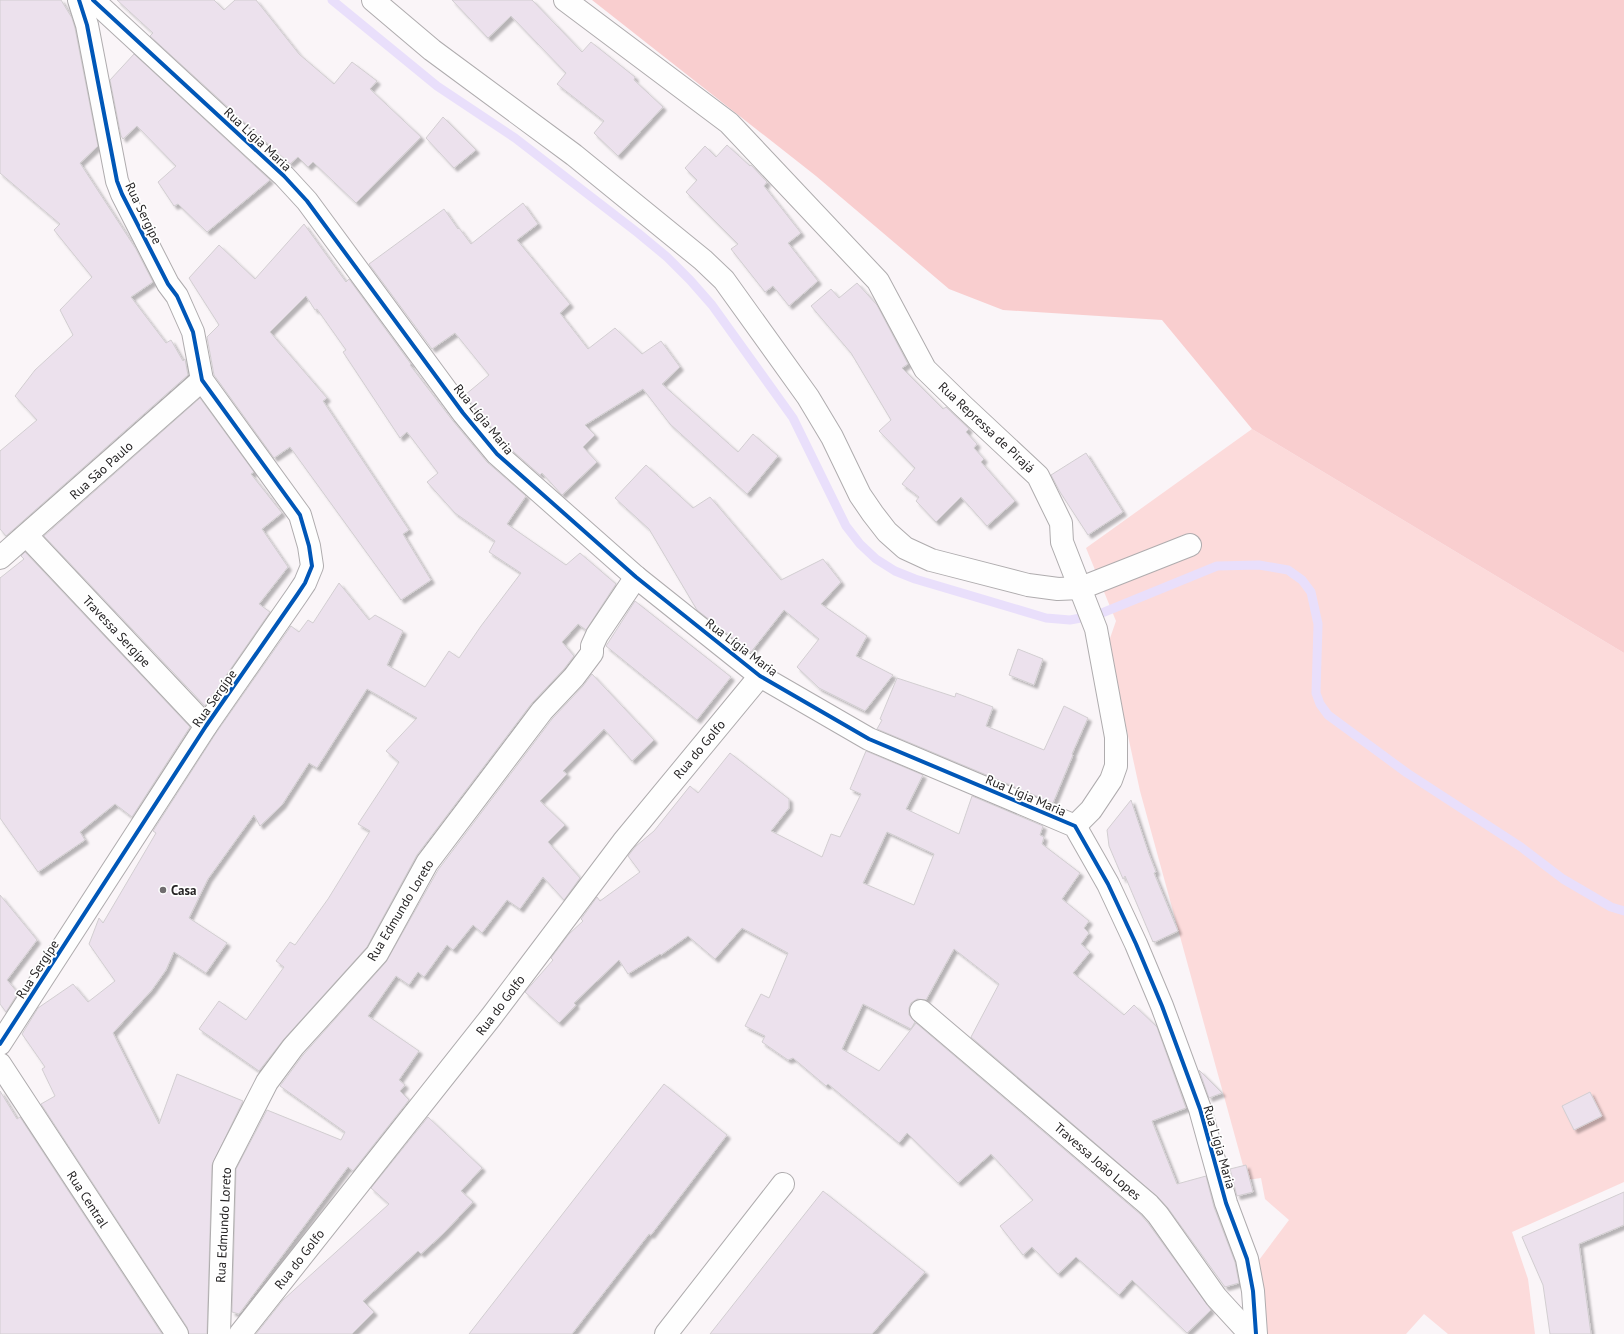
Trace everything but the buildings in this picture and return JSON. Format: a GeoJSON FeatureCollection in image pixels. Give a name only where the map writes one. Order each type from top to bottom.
{"type":"FeatureCollection","features":[{"type":"Feature","properties":{"kind":"street","name":"Rua Sergipe"},"geometry":{"type":"LineString","coordinates":[[79,0],[87,25],[117,181],[122,194],[168,284],[177,296],[193,332],[202,380]]}},
{"type":"Feature","properties":{"kind":"street","name":"Rua Lígia Maria"},"geometry":{"type":"LineString","coordinates":[[93,0],[284,176],[307,201],[459,406],[497,454],[636,577],[760,676],[869,739],[1074,826],[1108,884],[1136,944],[1162,1006],[1200,1109],[1226,1203],[1247,1259],[1253,1291],[1256,1334]]}},
{"type":"Feature","properties":{"kind":"street"},"geometry":{"type":"LineString","coordinates":[[373,0],[432,50],[574,155],[703,260],[724,280],[808,397],[832,437],[860,495],[872,514],[887,532],[905,548],[931,560],[1028,585],[1058,589],[1081,588],[1190,545]]}},
{"type":"Feature","properties":{"kind":"street","name":"Rua Repressa de Pirajá"},"geometry":{"type":"LineString","coordinates":[[565,0],[729,123],[878,281],[925,369],[1038,476],[1061,523],[1062,542],[1096,629],[1116,737],[1116,766],[1111,780],[1095,804],[1074,826]]}},
{"type":"Feature","properties":{"kind":"street","name":"Rua São Paulo"},"geometry":{"type":"LineString","coordinates":[[0,558],[27,536],[202,380]]}},
{"type":"Feature","properties":{"kind":"street","name":"Rua Sergípe"},"geometry":{"type":"LineString","coordinates":[[0,1044],[206,726],[298,595],[312,566],[309,546],[300,515],[202,380]]}},
{"type":"Feature","properties":{"kind":"street","name":"Travessa Sergípe"},"geometry":{"type":"LineString","coordinates":[[27,536],[206,726]]}},
{"type":"Feature","properties":{"kind":"street","name":"Rua Edmundo Loreto"},"geometry":{"type":"LineString","coordinates":[[219,1334],[224,1166],[267,1082],[293,1047],[377,954],[427,863],[542,711],[574,677],[592,653],[592,646],[597,635],[636,577]]}},
{"type":"Feature","properties":{"kind":"street","name":"Rua do Golfo"},"geometry":{"type":"LineString","coordinates":[[240,1334],[491,1017],[622,842],[760,676]]}},
{"type":"Feature","properties":{"kind":"street","name":"Travessa João Lopes"},"geometry":{"type":"LineString","coordinates":[[921,1011],[1148,1205],[1158,1215],[1216,1297],[1250,1334]]}},
{"type":"Feature","properties":{"kind":"street","name":"Rua Central"},"geometry":{"type":"LineString","coordinates":[[0,1064],[177,1334]]}},
{"type":"Feature","properties":{"kind":"street"},"geometry":{"type":"LineString","coordinates":[[666,1334],[783,1184]]}},
{"type":"Feature","properties":{"kind":"shaded area"},"geometry":{"type":"Polygon","coordinates":[[[592,0],[1624,0],[1624,653],[1252,429],[1162,320],[1003,310],[949,289],[816,176],[592,0]]]}},
{"type":"Feature","properties":{"kind":"shaded area"},"geometry":{"type":"Polygon","coordinates":[[[1252,429],[1624,653],[1624,1182],[1512,1232],[1528,1279],[1535,1334],[1448,1334],[1424,1314],[1406,1334],[1264,1334],[1253,1268],[1289,1220],[1265,1199],[1261,1178],[1247,1180],[1140,791],[1108,644],[1116,621],[1086,548],[1252,429]]]}},
{"type":"Feature","properties":{"kind":"waterway"},"geometry":{"type":"LineString","coordinates":[[332,0],[437,86],[515,138],[638,233],[667,257],[690,280],[712,305],[793,418],[846,526],[860,544],[876,559],[895,571],[915,579],[1046,618],[1070,620],[1097,615],[1217,566],[1259,565],[1288,570],[1302,580],[1311,592],[1318,624],[1316,693],[1320,704],[1328,715],[1407,773],[1521,847],[1563,879],[1611,907],[1624,911]]}},
{"type":"Feature","properties":{"kind":"cycle path"},"geometry":{"type":"LineString","coordinates":[[0,1044],[206,726],[305,583],[312,566],[309,546],[300,515],[202,380],[193,332],[177,296],[168,284],[122,194],[117,181],[87,25],[79,0]]}},
{"type":"Feature","properties":{"kind":"cycle path"},"geometry":{"type":"LineString","coordinates":[[93,0],[284,176],[307,201],[463,413],[497,454],[636,577],[760,676],[869,739],[1075,826],[1108,884],[1136,944],[1162,1006],[1200,1109],[1226,1203],[1247,1259],[1253,1291],[1256,1334]]}},
{"type":"Feature","properties":{"kind":"place","name":"Casa"},"geometry":{"type":"Point","coordinates":[163,890]}}]}
